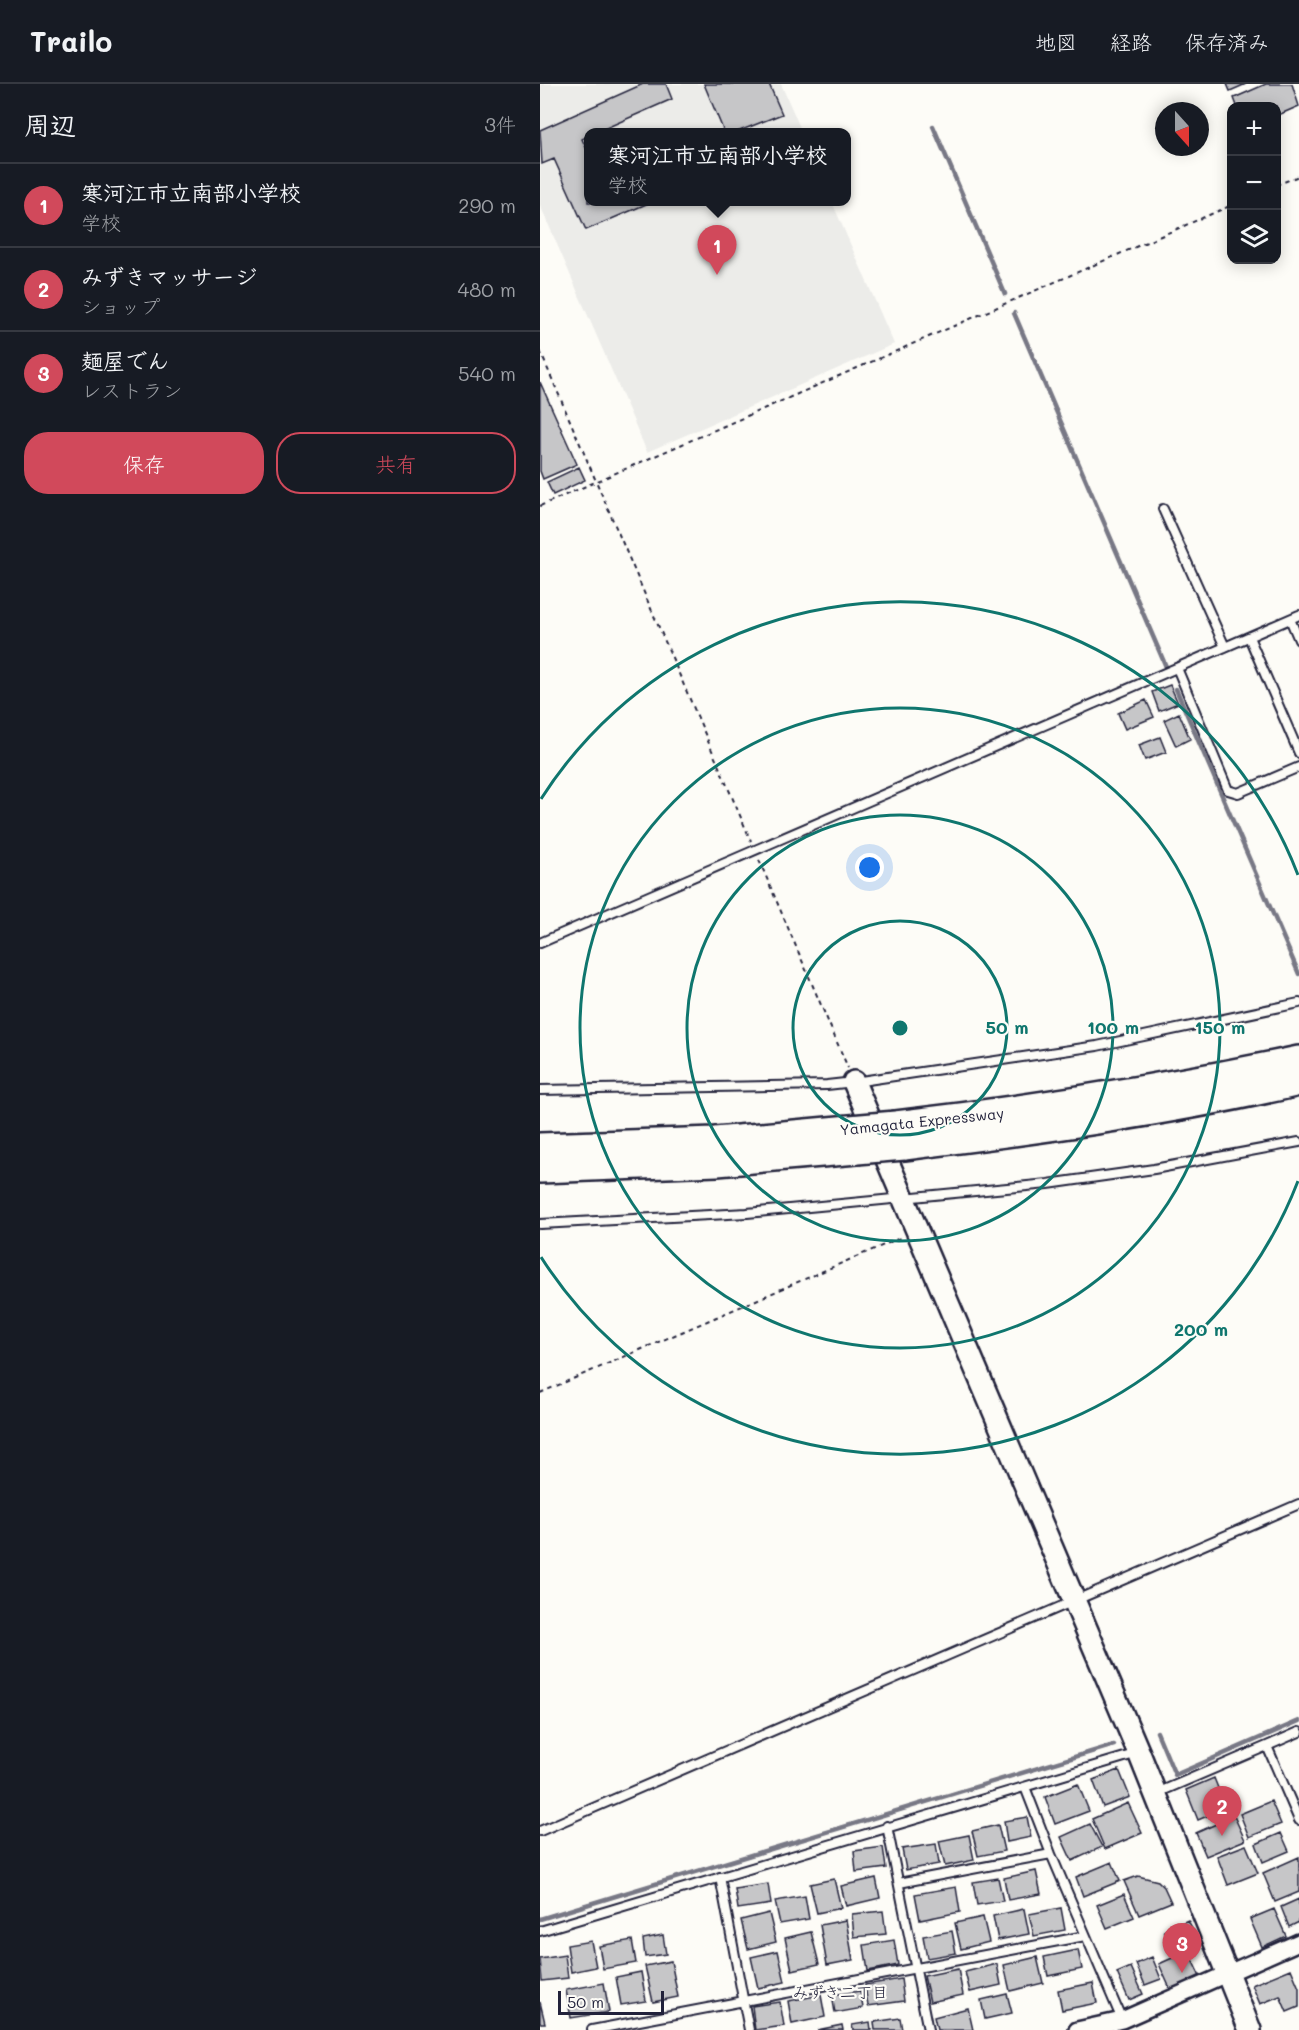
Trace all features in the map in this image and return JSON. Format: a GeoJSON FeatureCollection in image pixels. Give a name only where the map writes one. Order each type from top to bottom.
{"type":"FeatureCollection","features":[{"type":"Feature","properties":{"kind":"highway","name":"Yamagata Expressway"},"geometry":{"type":"LineString","coordinates":[[900,1135],[1026,1109],[1114,1095],[1299,1059]]}},
{"type":"Feature","properties":{"kind":"highway","name":"Yamagata Expressway"},"geometry":{"type":"LineString","coordinates":[[540,1169],[717,1162],[900,1135],[1032,1130],[1154,1110],[1299,1082]]}},
{"type":"Feature","properties":{"kind":"highway","name":"Yamagata Expressway"},"geometry":{"type":"LineString","coordinates":[[540,1148],[716,1141],[854,1140]]}},
{"type":"Feature","properties":{"kind":"street"},"geometry":{"type":"LineString","coordinates":[[854,1082],[1156,1793],[1250,2030]]}},
{"type":"Feature","properties":{"kind":"street"},"geometry":{"type":"LineString","coordinates":[[1077,2030],[1122,2020],[1299,1942]]}},
{"type":"Feature","properties":{"kind":"lane"},"geometry":{"type":"LineString","coordinates":[[1163,509],[1225,646]]}},
{"type":"Feature","properties":{"kind":"lane"},"geometry":{"type":"LineString","coordinates":[[540,943],[754,848],[1299,615]]}},
{"type":"Feature","properties":{"kind":"lane"},"geometry":{"type":"LineString","coordinates":[[1290,619],[1299,640]]}},
{"type":"Feature","properties":{"kind":"lane"},"geometry":{"type":"LineString","coordinates":[[1249,637],[1299,753]]}},
{"type":"Feature","properties":{"kind":"lane"},"geometry":{"type":"LineString","coordinates":[[1178,668],[1228,790],[1238,793],[1299,767]]}},
{"type":"Feature","properties":{"kind":"lane"},"geometry":{"type":"LineString","coordinates":[[540,1090],[854,1082],[1097,1046],[1299,1004]]}},
{"type":"Feature","properties":{"kind":"lane"},"geometry":{"type":"LineString","coordinates":[[540,1224],[747,1213],[903,1199],[1154,1169],[1299,1142]]}},
{"type":"Feature","properties":{"kind":"lane"},"geometry":{"type":"LineString","coordinates":[[540,1831],[1299,1504]]}},
{"type":"Feature","properties":{"kind":"lane"},"geometry":{"type":"LineString","coordinates":[[1156,1793],[1299,1732]]}},
{"type":"Feature","properties":{"kind":"lane"},"geometry":{"type":"LineString","coordinates":[[1267,1746],[1299,1820]]}},
{"type":"Feature","properties":{"kind":"lane"},"geometry":{"type":"LineString","coordinates":[[540,1931],[1139,1753]]}},
{"type":"Feature","properties":{"kind":"lane"},"geometry":{"type":"LineString","coordinates":[[1025,1787],[1085,1936],[1122,2020]]}},
{"type":"Feature","properties":{"kind":"lane"},"geometry":{"type":"LineString","coordinates":[[887,1827],[928,2030]]}},
{"type":"Feature","properties":{"kind":"lane"},"geometry":{"type":"LineString","coordinates":[[899,1883],[1051,1854]]}},
{"type":"Feature","properties":{"kind":"lane"},"geometry":{"type":"LineString","coordinates":[[720,1877],[749,2030]]}},
{"type":"Feature","properties":{"kind":"lane"},"geometry":{"type":"LineString","coordinates":[[592,2030],[1085,1936]]}},
{"type":"Feature","properties":{"kind":"path"},"geometry":{"type":"LineString","coordinates":[[1281,183],[1299,176]]}},
{"type":"Feature","properties":{"kind":"path"},"geometry":{"type":"LineString","coordinates":[[540,506],[1227,207]]}},
{"type":"Feature","properties":{"kind":"path"},"geometry":{"type":"LineString","coordinates":[[540,351],[854,1082]]}},
{"type":"Feature","properties":{"kind":"path"},"geometry":{"type":"LineString","coordinates":[[540,1392],[917,1231]]}},
{"type":"Feature","properties":{"kind":"shaded area"},"geometry":{"type":"Polygon","coordinates":[[[540,84],[781,84],[800,128],[584,128],[584,206],[834,206],[894,344],[647,452],[540,205],[540,84]]]}},
{"type":"Feature","properties":{"kind":"building"},"geometry":{"type":"Polygon","coordinates":[[[643,84],[666,84],[672,99],[606,128],[584,128],[582,139],[584,143],[584,206],[642,206],[586,230],[554,159],[542,164],[540,130],[643,84]]]}},
{"type":"Feature","properties":{"kind":"building"},"geometry":{"type":"Polygon","coordinates":[[[704,84],[769,84],[782,114],[747,128],[722,128],[704,84]]]}},
{"type":"Feature","properties":{"kind":"building"},"geometry":{"type":"Polygon","coordinates":[[[1227,84],[1246,84],[1230,91],[1227,84]]]}},
{"type":"Feature","properties":{"kind":"building"},"geometry":{"type":"Polygon","coordinates":[[[1266,84],[1292,84],[1299,106],[1281,114],[1281,102],[1236,102],[1234,98],[1266,84]]]}},
{"type":"Feature","properties":{"kind":"building"},"geometry":{"type":"Polygon","coordinates":[[[540,382],[577,464],[543,479],[540,471],[540,382]]]}},
{"type":"Feature","properties":{"kind":"building"},"geometry":{"type":"Polygon","coordinates":[[[579,467],[585,480],[553,495],[547,482],[579,467]]]}},
{"type":"Feature","properties":{"kind":"building"},"geometry":{"type":"Polygon","coordinates":[[[1170,685],[1178,703],[1159,711],[1152,692],[1170,685]]]}},
{"type":"Feature","properties":{"kind":"building"},"geometry":{"type":"Polygon","coordinates":[[[1146,700],[1154,717],[1125,729],[1118,713],[1146,700]]]}},
{"type":"Feature","properties":{"kind":"building"},"geometry":{"type":"Polygon","coordinates":[[[1179,713],[1190,739],[1176,746],[1164,720],[1179,713]]]}},
{"type":"Feature","properties":{"kind":"building"},"geometry":{"type":"Polygon","coordinates":[[[1160,737],[1166,752],[1145,760],[1139,745],[1160,737]]]}},
{"type":"Feature","properties":{"kind":"building"},"geometry":{"type":"Polygon","coordinates":[[[1119,1770],[1130,1797],[1103,1807],[1093,1780],[1119,1770]]]}},
{"type":"Feature","properties":{"kind":"building"},"geometry":{"type":"Polygon","coordinates":[[[1214,1778],[1226,1808],[1198,1820],[1186,1790],[1214,1778]]]}},
{"type":"Feature","properties":{"kind":"building"},"geometry":{"type":"Polygon","coordinates":[[[1078,1784],[1089,1811],[1055,1824],[1045,1797],[1078,1784]]]}},
{"type":"Feature","properties":{"kind":"building"},"geometry":{"type":"Polygon","coordinates":[[[1271,1801],[1281,1824],[1249,1837],[1240,1814],[1271,1801]]]}},
{"type":"Feature","properties":{"kind":"building"},"geometry":{"type":"Polygon","coordinates":[[[1128,1803],[1142,1833],[1105,1849],[1092,1819],[1128,1803]]]}},
{"type":"Feature","properties":{"kind":"building"},"geometry":{"type":"Polygon","coordinates":[[[1234,1816],[1245,1840],[1206,1856],[1196,1833],[1234,1816]]]}},
{"type":"Feature","properties":{"kind":"building"},"geometry":{"type":"Polygon","coordinates":[[[1027,1817],[1031,1837],[1007,1842],[1004,1821],[1027,1817]]]}},
{"type":"Feature","properties":{"kind":"building"},"geometry":{"type":"Polygon","coordinates":[[[1090,1824],[1102,1847],[1072,1861],[1061,1837],[1090,1824]]]}},
{"type":"Feature","properties":{"kind":"building"},"geometry":{"type":"Polygon","coordinates":[[[998,1825],[1004,1851],[978,1856],[972,1831],[998,1825]]]}},
{"type":"Feature","properties":{"kind":"building"},"geometry":{"type":"Polygon","coordinates":[[[1281,1833],[1289,1851],[1263,1862],[1256,1844],[1281,1833]]]}},
{"type":"Feature","properties":{"kind":"building"},"geometry":{"type":"Polygon","coordinates":[[[969,1835],[974,1860],[945,1866],[939,1841],[969,1835]]]}},
{"type":"Feature","properties":{"kind":"building"},"geometry":{"type":"Polygon","coordinates":[[[936,1844],[939,1864],[906,1870],[902,1849],[936,1844]]]}},
{"type":"Feature","properties":{"kind":"building"},"geometry":{"type":"Polygon","coordinates":[[[1246,1845],[1258,1873],[1228,1885],[1217,1856],[1246,1845]]]}},
{"type":"Feature","properties":{"kind":"building"},"geometry":{"type":"Polygon","coordinates":[[[883,1847],[886,1868],[856,1872],[854,1851],[883,1847]]]}},
{"type":"Feature","properties":{"kind":"building"},"geometry":{"type":"Polygon","coordinates":[[[1299,1857],[1299,1892],[1275,1902],[1263,1873],[1299,1857]]]}},
{"type":"Feature","properties":{"kind":"building"},"geometry":{"type":"Polygon","coordinates":[[[1112,1862],[1120,1881],[1083,1896],[1076,1877],[1112,1862]]]}},
{"type":"Feature","properties":{"kind":"building"},"geometry":{"type":"Polygon","coordinates":[[[1036,1871],[1041,1894],[1008,1900],[1004,1878],[1036,1871]]]}},
{"type":"Feature","properties":{"kind":"building"},"geometry":{"type":"Polygon","coordinates":[[[1138,1876],[1158,1881],[1164,1887],[1171,1902],[1139,1915],[1124,1881],[1138,1876]]]}},
{"type":"Feature","properties":{"kind":"building"},"geometry":{"type":"Polygon","coordinates":[[[876,1878],[880,1898],[846,1906],[841,1886],[876,1878]]]}},
{"type":"Feature","properties":{"kind":"building"},"geometry":{"type":"Polygon","coordinates":[[[998,1878],[1003,1901],[977,1905],[973,1882],[998,1878]]]}},
{"type":"Feature","properties":{"kind":"building"},"geometry":{"type":"Polygon","coordinates":[[[834,1879],[841,1908],[817,1913],[810,1884],[834,1879]]]}},
{"type":"Feature","properties":{"kind":"building"},"geometry":{"type":"Polygon","coordinates":[[[768,1884],[771,1904],[738,1909],[735,1889],[768,1884]]]}},
{"type":"Feature","properties":{"kind":"building"},"geometry":{"type":"Polygon","coordinates":[[[956,1887],[960,1912],[920,1920],[915,1894],[956,1887]]]}},
{"type":"Feature","properties":{"kind":"building"},"geometry":{"type":"Polygon","coordinates":[[[1124,1894],[1134,1917],[1107,1928],[1097,1905],[1124,1894]]]}},
{"type":"Feature","properties":{"kind":"building"},"geometry":{"type":"Polygon","coordinates":[[[805,1896],[809,1919],[780,1924],[775,1901],[805,1896]]]}},
{"type":"Feature","properties":{"kind":"building"},"geometry":{"type":"Polygon","coordinates":[[[1299,1899],[1299,1922],[1289,1927],[1281,1907],[1299,1899]]]}},
{"type":"Feature","properties":{"kind":"building"},"geometry":{"type":"Polygon","coordinates":[[[1061,1908],[1065,1930],[1034,1936],[1029,1914],[1061,1908]]]}},
{"type":"Feature","properties":{"kind":"building"},"geometry":{"type":"Polygon","coordinates":[[[1024,1909],[1029,1934],[998,1940],[993,1916],[1024,1909]]]}},
{"type":"Feature","properties":{"kind":"building"},"geometry":{"type":"Polygon","coordinates":[[[1274,1909],[1286,1936],[1262,1947],[1250,1919],[1274,1909]]]}},
{"type":"Feature","properties":{"kind":"building"},"geometry":{"type":"Polygon","coordinates":[[[883,1911],[886,1934],[854,1937],[852,1914],[883,1911]]]}},
{"type":"Feature","properties":{"kind":"building"},"geometry":{"type":"Polygon","coordinates":[[[769,1913],[776,1942],[748,1949],[741,1920],[769,1913]]]}},
{"type":"Feature","properties":{"kind":"building"},"geometry":{"type":"Polygon","coordinates":[[[983,1917],[989,1942],[961,1949],[955,1923],[983,1917]]]}},
{"type":"Feature","properties":{"kind":"building"},"geometry":{"type":"Polygon","coordinates":[[[846,1920],[853,1960],[827,1965],[820,1925],[846,1920]]]}},
{"type":"Feature","properties":{"kind":"building"},"geometry":{"type":"Polygon","coordinates":[[[1188,1920],[1196,1936],[1171,1948],[1164,1931],[1188,1920]]]}},
{"type":"Feature","properties":{"kind":"building"},"geometry":{"type":"Polygon","coordinates":[[[952,1931],[956,1953],[927,1958],[923,1936],[952,1931]]]}},
{"type":"Feature","properties":{"kind":"building"},"geometry":{"type":"Polygon","coordinates":[[[811,1932],[819,1964],[792,1970],[785,1938],[811,1932]]]}},
{"type":"Feature","properties":{"kind":"building"},"geometry":{"type":"Polygon","coordinates":[[[663,1935],[666,1954],[645,1957],[643,1939],[663,1935]]]}},
{"type":"Feature","properties":{"kind":"building"},"geometry":{"type":"Polygon","coordinates":[[[632,1940],[636,1963],[603,1969],[599,1946],[632,1940]]]}},
{"type":"Feature","properties":{"kind":"building"},"geometry":{"type":"Polygon","coordinates":[[[894,1940],[898,1965],[868,1971],[864,1945],[894,1940]]]}},
{"type":"Feature","properties":{"kind":"building"},"geometry":{"type":"Polygon","coordinates":[[[591,1941],[596,1967],[571,1972],[567,1945],[591,1941]]]}},
{"type":"Feature","properties":{"kind":"building"},"geometry":{"type":"Polygon","coordinates":[[[1078,1950],[1082,1969],[1048,1976],[1044,1957],[1078,1950]]]}},
{"type":"Feature","properties":{"kind":"building"},"geometry":{"type":"Polygon","coordinates":[[[778,1951],[785,1982],[758,1988],[751,1957],[778,1951]]]}},
{"type":"Feature","properties":{"kind":"building"},"geometry":{"type":"Polygon","coordinates":[[[1188,1951],[1201,1979],[1172,1993],[1159,1964],[1188,1951]]]}},
{"type":"Feature","properties":{"kind":"building"},"geometry":{"type":"Polygon","coordinates":[[[565,1955],[568,1978],[542,1981],[540,1959],[565,1955]]]}},
{"type":"Feature","properties":{"kind":"building"},"geometry":{"type":"Polygon","coordinates":[[[1037,1957],[1043,1983],[1010,1991],[1004,1965],[1037,1957]]]}},
{"type":"Feature","properties":{"kind":"building"},"geometry":{"type":"Polygon","coordinates":[[[1152,1957],[1161,1979],[1145,1985],[1136,1964],[1152,1957]]]}},
{"type":"Feature","properties":{"kind":"building"},"geometry":{"type":"Polygon","coordinates":[[[671,1961],[678,1997],[653,2002],[645,1966],[671,1961]]]}},
{"type":"Feature","properties":{"kind":"building"},"geometry":{"type":"Polygon","coordinates":[[[997,1964],[1001,1985],[970,1992],[965,1972],[997,1964]]]}},
{"type":"Feature","properties":{"kind":"building"},"geometry":{"type":"Polygon","coordinates":[[[1131,1967],[1143,1994],[1129,2000],[1117,1973],[1131,1967]]]}},
{"type":"Feature","properties":{"kind":"building"},"geometry":{"type":"Polygon","coordinates":[[[958,1969],[963,1995],[930,2002],[924,1976],[958,1969]]]}},
{"type":"Feature","properties":{"kind":"building"},"geometry":{"type":"Polygon","coordinates":[[[1291,1969],[1299,1988],[1299,2007],[1287,2012],[1280,1996],[1260,2004],[1252,1985],[1291,1969]]]}},
{"type":"Feature","properties":{"kind":"building"},"geometry":{"type":"Polygon","coordinates":[[[641,1972],[646,2001],[621,2005],[616,1977],[641,1972]]]}},
{"type":"Feature","properties":{"kind":"building"},"geometry":{"type":"Polygon","coordinates":[[[901,1979],[904,2001],[868,2006],[865,1985],[901,1979]]]}},
{"type":"Feature","properties":{"kind":"building"},"geometry":{"type":"Polygon","coordinates":[[[604,1983],[609,2012],[571,2018],[566,1990],[604,1983]]]}},
{"type":"Feature","properties":{"kind":"building"},"geometry":{"type":"Polygon","coordinates":[[[1093,1983],[1097,2003],[1062,2010],[1058,1990],[1093,1983]]]}},
{"type":"Feature","properties":{"kind":"building"},"geometry":{"type":"Polygon","coordinates":[[[860,1991],[863,2008],[835,2013],[832,1995],[860,1991]]]}},
{"type":"Feature","properties":{"kind":"building"},"geometry":{"type":"Polygon","coordinates":[[[1007,1994],[1012,2013],[985,2019],[981,2000],[1007,1994]]]}},
{"type":"Feature","properties":{"kind":"building"},"geometry":{"type":"Polygon","coordinates":[[[821,1995],[825,2017],[792,2024],[788,2001],[821,1995]]]}},
{"type":"Feature","properties":{"kind":"building"},"geometry":{"type":"Polygon","coordinates":[[[540,2002],[545,2023],[540,2023],[540,2002]]]}},
{"type":"Feature","properties":{"kind":"building"},"geometry":{"type":"Polygon","coordinates":[[[780,2002],[784,2026],[755,2030],[752,2006],[780,2002]]]}},
{"type":"Feature","properties":{"kind":"building"},"geometry":{"type":"Polygon","coordinates":[[[968,2008],[973,2030],[937,2030],[934,2017],[968,2008]]]}},
{"type":"Feature","properties":{"kind":"building"},"geometry":{"type":"Polygon","coordinates":[[[900,2018],[902,2030],[875,2030],[874,2022],[900,2018]]]}},
{"type":"Feature","properties":{"kind":"building"},"geometry":{"type":"Polygon","coordinates":[[[870,2022],[871,2030],[853,2030],[852,2025],[870,2022]]]}},
{"type":"Feature","properties":{"kind":"building"},"geometry":{"type":"Polygon","coordinates":[[[842,2025],[843,2030],[817,2030],[842,2025]]]}},
{"type":"Feature","properties":{"kind":"waterway"},"geometry":{"type":"LineString","coordinates":[[933,126],[1005,294]]}},
{"type":"Feature","properties":{"kind":"waterway"},"geometry":{"type":"LineString","coordinates":[[1014,313],[1167,669]]}},
{"type":"Feature","properties":{"kind":"waterway"},"geometry":{"type":"LineString","coordinates":[[1176,689],[1299,974]]}},
{"type":"Feature","properties":{"kind":"waterway"},"geometry":{"type":"LineString","coordinates":[[1157,1732],[1175,1775],[1299,1721]]}},
{"type":"Feature","properties":{"kind":"waterway"},"geometry":{"type":"LineString","coordinates":[[540,1919],[1114,1745]]}},
{"type":"Feature","properties":{"kind":"place","name":"寒河江市立南部小学校"},"geometry":{"type":"Point","coordinates":[717,275]}},
{"type":"Feature","properties":{"kind":"place","name":"みずきマッサージ"},"geometry":{"type":"Point","coordinates":[1222,1836]}},
{"type":"Feature","properties":{"kind":"place","name":"麺屋でん"},"geometry":{"type":"Point","coordinates":[1182,1973]}},
{"type":"Feature","properties":{"kind":"district","name":"みずき二丁目"},"geometry":{"type":"Point","coordinates":[840,1991]}}]}
